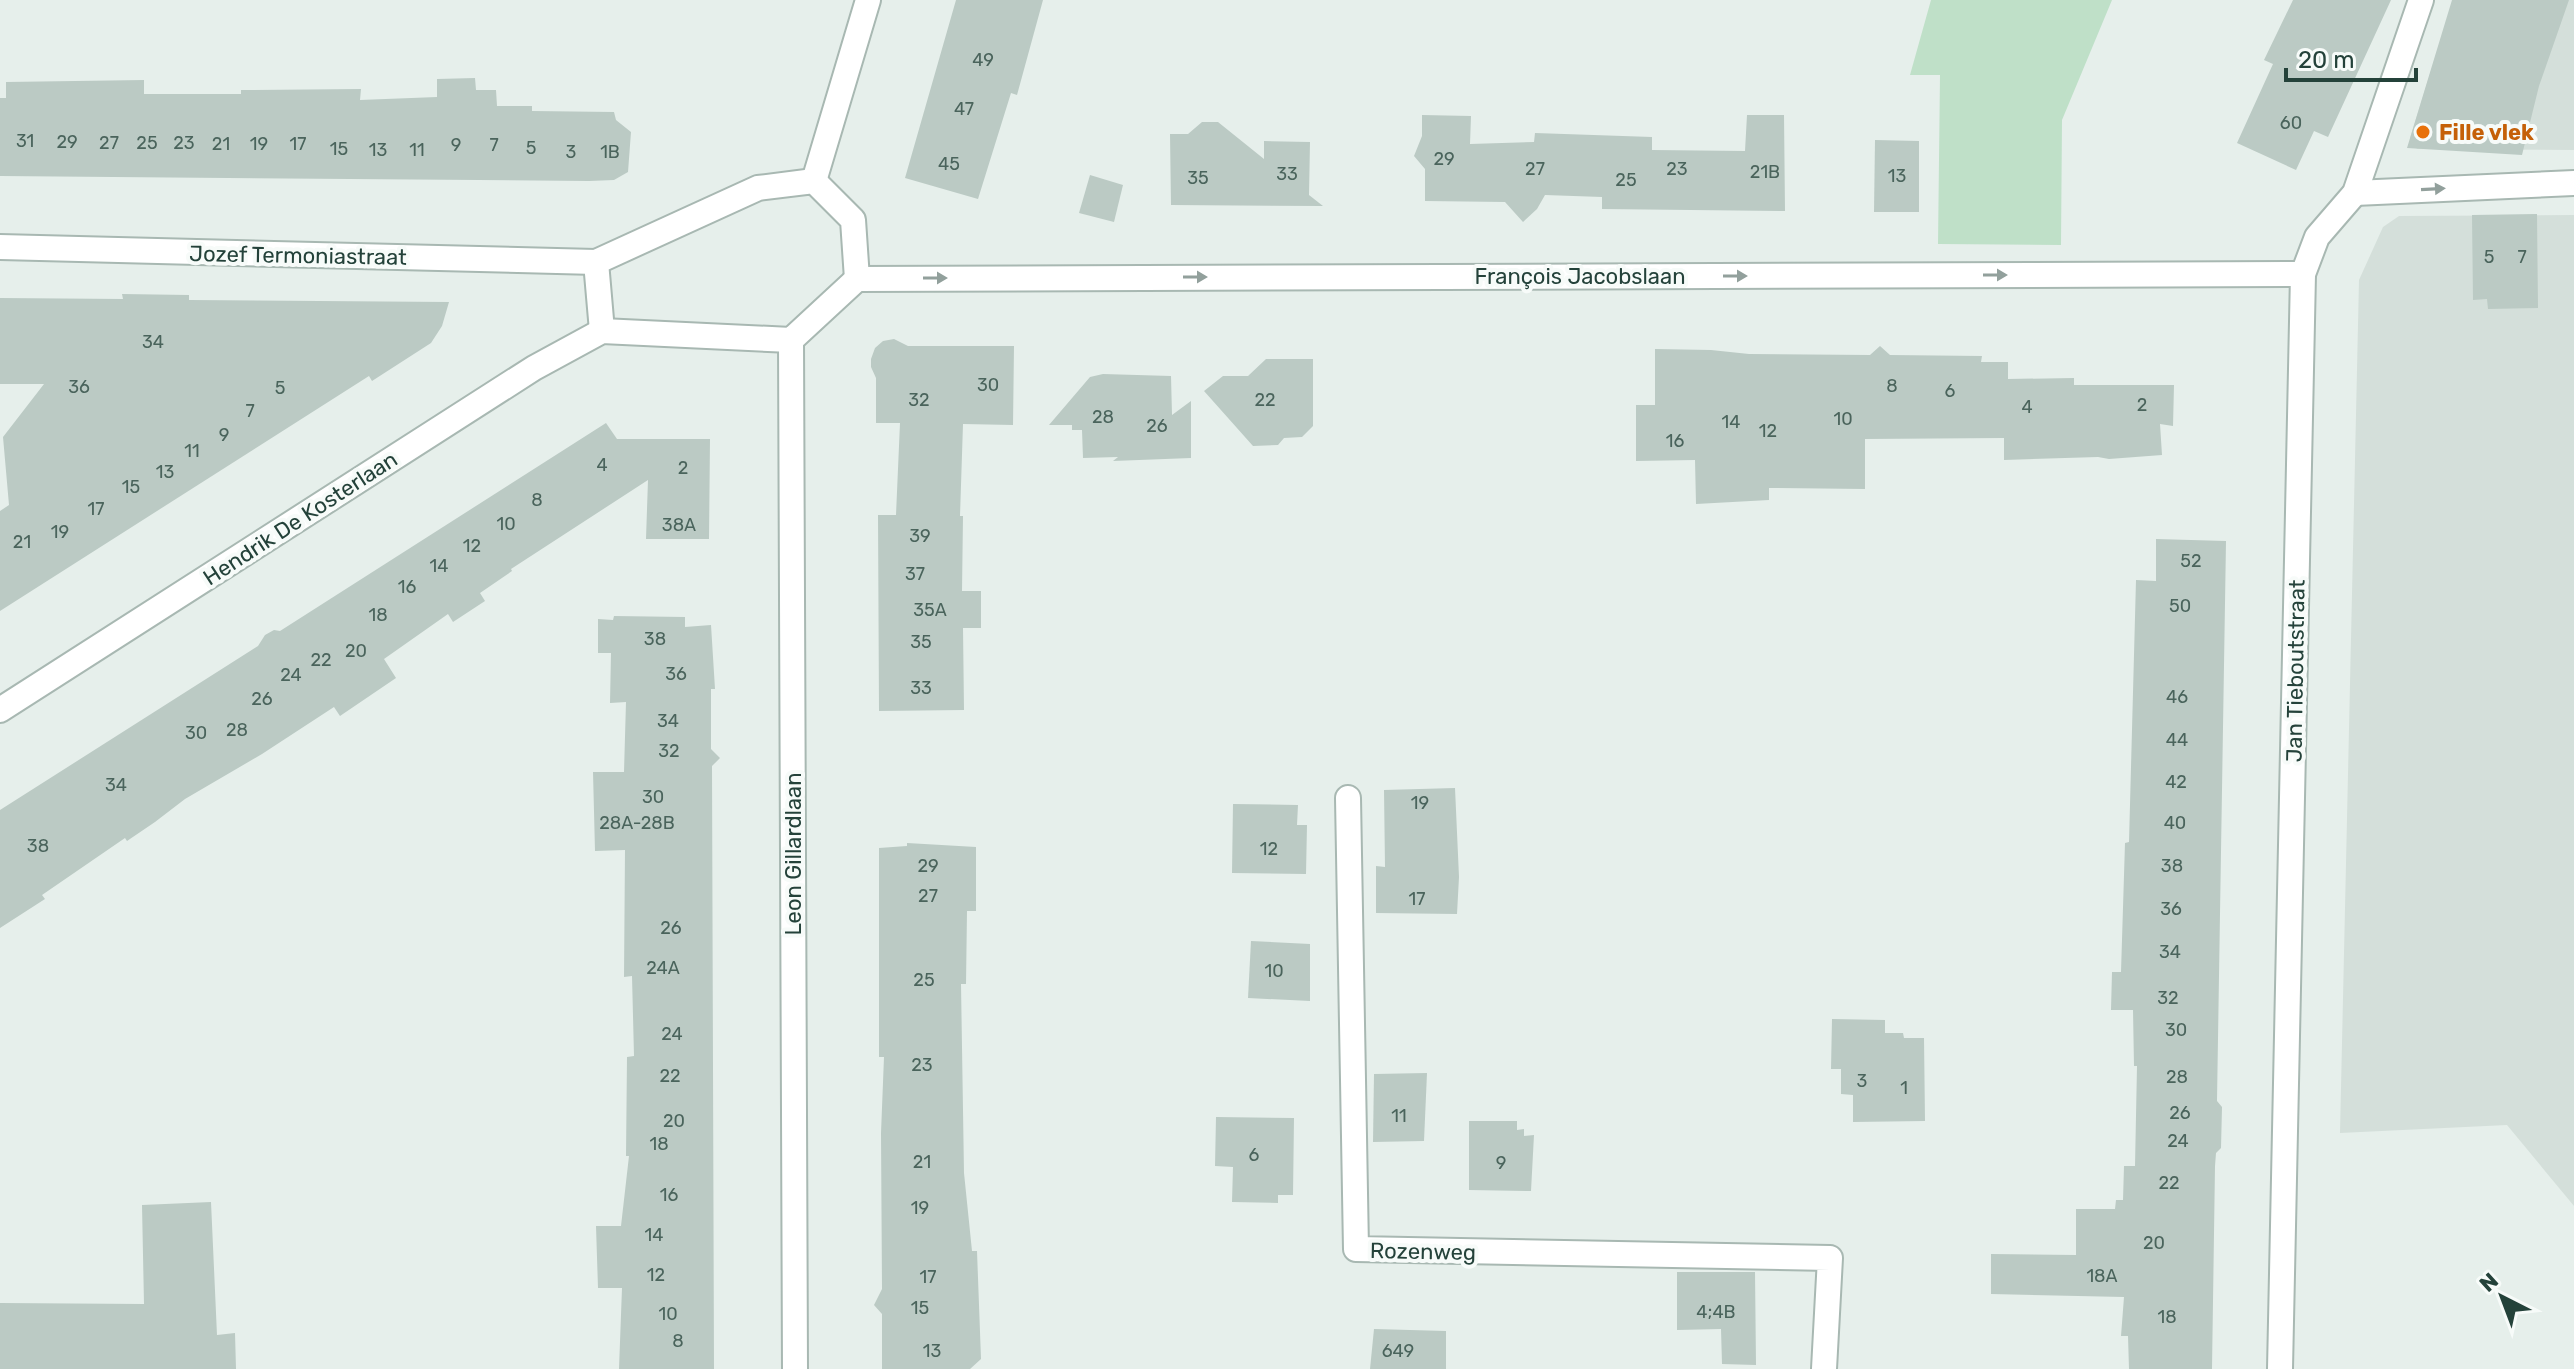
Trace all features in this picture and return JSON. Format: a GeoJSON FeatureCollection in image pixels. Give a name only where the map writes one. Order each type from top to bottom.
{"type":"FeatureCollection","features":[{"type":"Feature","properties":{"kind":"street"},"geometry":{"type":"LineString","coordinates":[[814,181],[868,0]]}},
{"type":"Feature","properties":{"kind":"street","name":"Jan Tieboutstraat"},"geometry":{"type":"LineString","coordinates":[[2280,1369],[2303,274],[2317,237],[2355,193],[2421,0]]}},
{"type":"Feature","properties":{"kind":"street"},"geometry":{"type":"LineString","coordinates":[[814,181],[853,220],[857,279],[791,340],[602,331],[596,262],[758,188],[814,181]]}},
{"type":"Feature","properties":{"kind":"street"},"geometry":{"type":"LineString","coordinates":[[2355,193],[2574,183]]}},
{"type":"Feature","properties":{"kind":"street","name":"Jozef Termoniastraat"},"geometry":{"type":"LineString","coordinates":[[0,247],[596,262]]}},
{"type":"Feature","properties":{"kind":"street","name":"François Jacobslaan"},"geometry":{"type":"LineString","coordinates":[[857,279],[2303,274]]}},
{"type":"Feature","properties":{"kind":"street","name":"Hendrik De Kosterlaan"},"geometry":{"type":"LineString","coordinates":[[0,710],[534,368],[602,331]]}},
{"type":"Feature","properties":{"kind":"street","name":"Leon Gillardlaan"},"geometry":{"type":"LineString","coordinates":[[791,340],[795,1369]]}},
{"type":"Feature","properties":{"kind":"street","name":"Rozenweg"},"geometry":{"type":"LineString","coordinates":[[1348,798],[1356,1249],[1830,1258],[1824,1369]]}},
{"type":"Feature","properties":{"kind":"shaded area"},"geometry":{"type":"Polygon","coordinates":[[[2453,0],[2574,0],[2574,150],[2417,149],[2410,138],[2453,0]]]}},
{"type":"Feature","properties":{"kind":"shaded area"},"geometry":{"type":"Polygon","coordinates":[[[2574,215],[2574,1206],[2507,1125],[2340,1133],[2359,280],[2383,227],[2399,216],[2574,215]]]}},
{"type":"Feature","properties":{"kind":"green space"},"geometry":{"type":"Polygon","coordinates":[[[1931,0],[2112,0],[2062,120],[2061,245],[1938,244],[1940,75],[1910,75],[1931,0]]]}},
{"type":"Feature","properties":{"kind":"building"},"geometry":{"type":"Polygon","coordinates":[[[956,0],[1043,0],[1017,95],[1011,93],[978,199],[905,178],[956,0]]]}},
{"type":"Feature","properties":{"kind":"building"},"geometry":{"type":"Polygon","coordinates":[[[2293,0],[2391,0],[2328,137],[2314,131],[2296,170],[2237,143],[2273,64],[2264,60],[2293,0]]]}},
{"type":"Feature","properties":{"kind":"building"},"geometry":{"type":"Polygon","coordinates":[[[2452,0],[2569,0],[2539,86],[2522,155],[2407,148],[2452,0]]]}},
{"type":"Feature","properties":{"kind":"building"},"geometry":{"type":"Polygon","coordinates":[[[475,78],[476,90],[496,90],[497,106],[532,106],[532,111],[614,112],[616,120],[631,132],[628,172],[614,180],[589,181],[0,176],[0,98],[6,98],[6,82],[144,80],[144,94],[361,89],[360,100],[437,97],[437,79],[475,78]]]}},
{"type":"Feature","properties":{"kind":"building"},"geometry":{"type":"Polygon","coordinates":[[[1422,115],[1471,116],[1470,144],[1534,142],[1535,133],[1652,137],[1652,150],[1745,151],[1747,115],[1784,115],[1785,211],[1602,209],[1602,197],[1545,195],[1537,209],[1523,222],[1505,202],[1425,201],[1425,169],[1414,156],[1422,136],[1422,115]]]}},
{"type":"Feature","properties":{"kind":"building"},"geometry":{"type":"Polygon","coordinates":[[[1202,122],[1218,122],[1264,159],[1264,141],[1310,142],[1309,195],[1323,206],[1171,205],[1170,134],[1188,134],[1202,122]]]}},
{"type":"Feature","properties":{"kind":"building"},"geometry":{"type":"Polygon","coordinates":[[[1875,140],[1919,141],[1919,212],[1874,212],[1875,140]]]}},
{"type":"Feature","properties":{"kind":"building"},"geometry":{"type":"Polygon","coordinates":[[[1090,175],[1123,185],[1114,222],[1079,213],[1090,175]]]}},
{"type":"Feature","properties":{"kind":"building"},"geometry":{"type":"Polygon","coordinates":[[[2537,214],[2538,308],[2488,309],[2487,299],[2473,300],[2472,215],[2537,214]]]}},
{"type":"Feature","properties":{"kind":"building"},"geometry":{"type":"Polygon","coordinates":[[[122,294],[189,295],[189,300],[449,302],[442,326],[431,343],[372,381],[369,376],[0,611],[0,511],[9,505],[3,437],[44,384],[0,384],[0,298],[123,299],[122,294]]]}},
{"type":"Feature","properties":{"kind":"building"},"geometry":{"type":"Polygon","coordinates":[[[894,339],[908,346],[1014,346],[1013,425],[963,424],[960,516],[963,516],[962,591],[981,591],[981,628],[963,628],[964,710],[879,711],[878,515],[896,515],[900,423],[876,423],[876,378],[871,359],[875,348],[883,341],[894,339]]]}},
{"type":"Feature","properties":{"kind":"building"},"geometry":{"type":"Polygon","coordinates":[[[1880,346],[1890,355],[1982,356],[1981,362],[2008,362],[2008,379],[2074,378],[2074,385],[2174,385],[2173,426],[2160,424],[2162,455],[2109,459],[2004,460],[2004,438],[1865,439],[1865,489],[1769,488],[1769,500],[1696,504],[1695,460],[1636,461],[1636,405],[1655,405],[1655,349],[1870,355],[1880,346]]]}},
{"type":"Feature","properties":{"kind":"building"},"geometry":{"type":"Polygon","coordinates":[[[1266,359],[1313,359],[1313,426],[1302,437],[1284,438],[1278,445],[1253,446],[1204,391],[1223,376],[1248,376],[1266,359]]]}},
{"type":"Feature","properties":{"kind":"building"},"geometry":{"type":"Polygon","coordinates":[[[1103,374],[1171,376],[1172,415],[1191,401],[1191,458],[1113,461],[1118,457],[1083,458],[1082,430],[1072,430],[1072,425],[1049,425],[1090,377],[1103,374]]]}},
{"type":"Feature","properties":{"kind":"building"},"geometry":{"type":"Polygon","coordinates":[[[606,423],[617,439],[710,439],[709,539],[646,539],[648,480],[511,569],[480,593],[485,601],[453,622],[448,614],[384,659],[396,678],[340,716],[334,707],[185,799],[127,841],[125,838],[42,895],[45,899],[0,928],[0,810],[258,646],[265,635],[274,630],[280,631],[606,423]]]}},
{"type":"Feature","properties":{"kind":"building"},"geometry":{"type":"Polygon","coordinates":[[[2156,539],[2226,541],[2217,1101],[2222,1107],[2221,1148],[2216,1153],[2215,1166],[2212,1369],[2129,1369],[2128,1336],[2121,1336],[2124,1297],[1991,1294],[1991,1254],[2076,1255],[2076,1209],[2115,1209],[2116,1200],[2123,1200],[2124,1166],[2135,1166],[2137,1066],[2134,1066],[2133,1010],[2111,1010],[2112,972],[2121,972],[2125,843],[2129,842],[2136,580],[2156,581],[2156,539]]]}},
{"type":"Feature","properties":{"kind":"building"},"geometry":{"type":"Polygon","coordinates":[[[614,616],[685,617],[685,627],[711,625],[715,689],[711,689],[711,749],[720,758],[712,766],[714,1369],[619,1369],[622,1288],[598,1288],[596,1226],[621,1226],[629,1156],[626,1156],[627,1057],[634,1056],[632,976],[624,977],[625,850],[595,851],[593,772],[624,772],[626,702],[610,703],[611,653],[598,653],[598,619],[613,620],[614,616]]]}},
{"type":"Feature","properties":{"kind":"building"},"geometry":{"type":"Polygon","coordinates":[[[1455,788],[1459,877],[1457,914],[1376,913],[1376,866],[1385,867],[1384,790],[1455,788]]]}},
{"type":"Feature","properties":{"kind":"building"},"geometry":{"type":"Polygon","coordinates":[[[1233,804],[1298,805],[1297,825],[1307,825],[1306,874],[1232,873],[1233,804]]]}},
{"type":"Feature","properties":{"kind":"building"},"geometry":{"type":"Polygon","coordinates":[[[907,843],[976,847],[976,911],[967,911],[966,984],[961,984],[964,1173],[972,1251],[977,1251],[981,1359],[970,1369],[882,1369],[882,1314],[874,1305],[882,1289],[884,1057],[879,1057],[879,848],[907,846],[907,843]]]}},
{"type":"Feature","properties":{"kind":"building"},"geometry":{"type":"Polygon","coordinates":[[[1251,941],[1310,944],[1310,1001],[1248,998],[1251,941]]]}},
{"type":"Feature","properties":{"kind":"building"},"geometry":{"type":"Polygon","coordinates":[[[1832,1019],[1885,1020],[1885,1033],[1903,1033],[1904,1038],[1924,1038],[1925,1121],[1853,1122],[1853,1095],[1841,1094],[1841,1069],[1831,1069],[1832,1019]]]}},
{"type":"Feature","properties":{"kind":"building"},"geometry":{"type":"Polygon","coordinates":[[[1427,1073],[1424,1141],[1373,1142],[1374,1074],[1427,1073]]]}},
{"type":"Feature","properties":{"kind":"building"},"geometry":{"type":"Polygon","coordinates":[[[1216,1117],[1294,1118],[1293,1195],[1278,1195],[1278,1203],[1232,1202],[1233,1167],[1215,1166],[1216,1117]]]}},
{"type":"Feature","properties":{"kind":"building"},"geometry":{"type":"Polygon","coordinates":[[[1469,1121],[1517,1121],[1517,1130],[1524,1129],[1524,1136],[1534,1135],[1531,1191],[1469,1190],[1469,1121]]]}},
{"type":"Feature","properties":{"kind":"building"},"geometry":{"type":"Polygon","coordinates":[[[211,1202],[217,1335],[235,1333],[236,1369],[0,1369],[0,1303],[144,1304],[142,1205],[211,1202]]]}},
{"type":"Feature","properties":{"kind":"building"},"geometry":{"type":"Polygon","coordinates":[[[1677,1272],[1755,1272],[1756,1365],[1722,1364],[1721,1329],[1677,1330],[1677,1272]]]}},
{"type":"Feature","properties":{"kind":"building"},"geometry":{"type":"Polygon","coordinates":[[[1374,1329],[1446,1331],[1446,1369],[1370,1369],[1374,1329]]]}},
{"type":"Feature","properties":{"kind":"place","name":"Fille vlek"},"geometry":{"type":"Point","coordinates":[2423,132]}}]}
